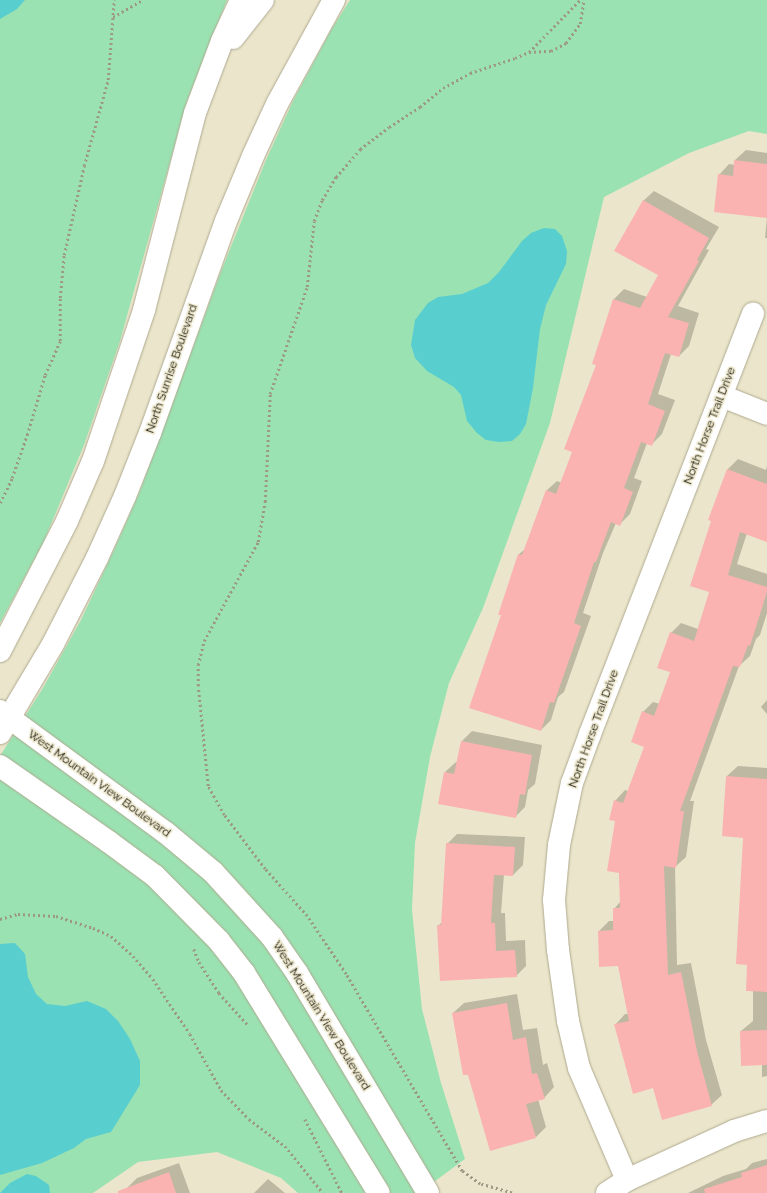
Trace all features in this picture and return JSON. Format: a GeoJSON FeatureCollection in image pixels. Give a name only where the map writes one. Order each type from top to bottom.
{"type":"FeatureCollection","features":[{"type":"Feature","properties":{"kind":"street"},"geometry":{"type":"LineString","coordinates":[[0,651],[67,521],[93,461],[144,310],[195,113],[214,62],[241,0]]}},
{"type":"Feature","properties":{"kind":"street"},"geometry":{"type":"LineString","coordinates":[[214,62],[263,0]]}},
{"type":"Feature","properties":{"kind":"street","name":"North Sunrise Boulevard"},"geometry":{"type":"LineString","coordinates":[[3,721],[53,644],[97,558],[125,496],[150,433],[194,308],[235,199],[277,104],[330,4]]}},
{"type":"Feature","properties":{"kind":"street","name":"North Horse Trail Drive"},"geometry":{"type":"LineString","coordinates":[[627,1180],[579,1068],[568,1021],[558,950],[554,900],[559,845],[572,783],[753,314]]}},
{"type":"Feature","properties":{"kind":"street"},"geometry":{"type":"LineString","coordinates":[[722,396],[767,414]]}},
{"type":"Feature","properties":{"kind":"street","name":"West Mountain View Boulevard"},"geometry":{"type":"LineString","coordinates":[[3,721],[166,832],[213,872],[272,937],[297,973],[428,1193]]}},
{"type":"Feature","properties":{"kind":"street"},"geometry":{"type":"LineString","coordinates":[[0,766],[96,832],[154,876],[219,941],[248,980],[379,1193]]}},
{"type":"Feature","properties":{"kind":"street"},"geometry":{"type":"LineString","coordinates":[[607,1193],[627,1180],[734,1131],[767,1121]]}},
{"type":"Feature","properties":{"kind":"path"},"geometry":{"type":"LineString","coordinates":[[0,503],[12,478],[45,375],[60,341],[60,298],[64,255],[86,159],[108,80],[114,0]]}},
{"type":"Feature","properties":{"kind":"path"},"geometry":{"type":"LineString","coordinates":[[112,17],[142,0]]}},
{"type":"Feature","properties":{"kind":"path"},"geometry":{"type":"LineString","coordinates":[[529,52],[580,0]]}},
{"type":"Feature","properties":{"kind":"path"},"geometry":{"type":"LineString","coordinates":[[512,1193],[480,1184],[462,1171],[370,1014],[320,935],[307,916],[265,869],[224,815],[208,786],[198,686],[198,665],[204,641],[258,542],[265,502],[270,394],[307,287],[314,221],[322,200],[336,177],[360,149],[389,127],[420,107],[443,88],[470,73],[529,52],[551,51],[566,43],[580,24],[584,0]]}},
{"type":"Feature","properties":{"kind":"path"},"geometry":{"type":"LineString","coordinates":[[0,918],[18,914],[56,916],[93,928],[110,936],[133,956],[153,979],[190,1034],[221,1090],[250,1120],[285,1146],[323,1193]]}},
{"type":"Feature","properties":{"kind":"path"},"geometry":{"type":"LineString","coordinates":[[192,944],[199,962],[219,993],[249,1026]]}},
{"type":"Feature","properties":{"kind":"path"},"geometry":{"type":"LineString","coordinates":[[303,1115],[342,1193]]}},
{"type":"Feature","properties":{"kind":"green space"},"geometry":{"type":"Polygon","coordinates":[[[0,0],[227,0],[187,101],[120,341],[84,445],[44,541],[0,623],[0,0]]]}},
{"type":"Feature","properties":{"kind":"green space"},"geometry":{"type":"Polygon","coordinates":[[[350,0],[767,0],[767,134],[749,131],[689,153],[604,197],[550,423],[483,608],[449,683],[430,757],[415,843],[412,910],[422,1009],[441,1083],[465,1159],[419,1193],[298,1193],[281,1178],[217,1152],[138,1162],[93,1193],[0,1193],[0,756],[43,688],[81,620],[114,550],[140,491],[220,274],[266,160],[293,101],[331,30],[350,0]]]}},
{"type":"Feature","properties":{"kind":"water"},"geometry":{"type":"Polygon","coordinates":[[[0,0],[25,0],[17,9],[0,19],[0,0]]]}},
{"type":"Feature","properties":{"kind":"water"},"geometry":{"type":"Polygon","coordinates":[[[544,228],[555,229],[562,236],[567,251],[566,264],[546,305],[540,329],[533,388],[526,424],[520,434],[512,441],[499,442],[486,440],[477,433],[467,421],[461,395],[454,387],[427,371],[415,358],[411,345],[415,320],[428,303],[438,297],[462,294],[488,283],[499,272],[522,241],[531,233],[544,228]]]}},
{"type":"Feature","properties":{"kind":"water"},"geometry":{"type":"Polygon","coordinates":[[[15,943],[25,954],[28,977],[36,994],[47,1004],[65,1006],[87,1001],[106,1009],[118,1021],[130,1039],[140,1061],[140,1085],[111,1132],[86,1139],[74,1148],[42,1163],[0,1175],[0,944],[15,943]]]}},
{"type":"Feature","properties":{"kind":"water"},"geometry":{"type":"Polygon","coordinates":[[[27,1174],[36,1176],[49,1185],[50,1193],[0,1193],[10,1183],[27,1174]]]}},
{"type":"Feature","properties":{"kind":"building"},"geometry":{"type":"Polygon","coordinates":[[[734,160],[767,164],[767,218],[714,212],[718,174],[733,176],[734,160]]]}},
{"type":"Feature","properties":{"kind":"building"},"geometry":{"type":"Polygon","coordinates":[[[643,200],[709,238],[697,260],[699,261],[668,317],[689,323],[679,357],[665,353],[648,404],[665,411],[652,446],[641,442],[624,488],[633,492],[620,526],[611,522],[596,562],[594,562],[574,623],[581,626],[554,703],[550,702],[541,731],[469,708],[501,615],[498,615],[518,554],[522,555],[546,490],[556,494],[572,452],[564,449],[596,365],[592,364],[613,299],[640,308],[658,275],[614,251],[643,200]]]}},
{"type":"Feature","properties":{"kind":"building"},"geometry":{"type":"Polygon","coordinates":[[[727,469],[767,484],[767,542],[740,532],[728,575],[767,587],[767,592],[750,646],[748,645],[740,667],[733,666],[680,811],[684,811],[676,868],[664,866],[668,975],[681,972],[697,1051],[712,1106],[662,1120],[653,1088],[633,1094],[614,1024],[629,1021],[618,966],[599,967],[598,931],[613,930],[613,908],[620,908],[619,873],[607,871],[615,821],[609,820],[614,800],[623,803],[644,747],[631,742],[642,711],[654,716],[670,672],[657,668],[670,632],[694,641],[709,592],[690,586],[711,521],[708,520],[727,469]]]}},
{"type":"Feature","properties":{"kind":"building"},"geometry":{"type":"Polygon","coordinates":[[[461,741],[532,755],[525,795],[520,794],[516,818],[438,804],[444,772],[454,774],[461,741]]]}},
{"type":"Feature","properties":{"kind":"building"},"geometry":{"type":"Polygon","coordinates":[[[726,776],[767,779],[767,992],[746,991],[747,965],[736,964],[743,838],[722,836],[726,776]]]}},
{"type":"Feature","properties":{"kind":"building"},"geometry":{"type":"Polygon","coordinates":[[[446,843],[515,847],[513,876],[494,875],[491,923],[495,923],[496,951],[515,950],[517,977],[440,981],[437,925],[441,925],[446,843]]]}},
{"type":"Feature","properties":{"kind":"building"},"geometry":{"type":"Polygon","coordinates":[[[507,1003],[513,1040],[526,1037],[532,1074],[537,1073],[545,1099],[526,1104],[536,1138],[490,1151],[468,1075],[463,1075],[452,1013],[507,1003]]]}},
{"type":"Feature","properties":{"kind":"building"},"geometry":{"type":"Polygon","coordinates":[[[767,1030],[767,1065],[741,1066],[740,1031],[767,1030]]]}},
{"type":"Feature","properties":{"kind":"building"},"geometry":{"type":"Polygon","coordinates":[[[767,1165],[767,1193],[705,1193],[704,1189],[742,1177],[741,1173],[767,1165]]]}},
{"type":"Feature","properties":{"kind":"building"},"geometry":{"type":"Polygon","coordinates":[[[169,1172],[176,1193],[118,1193],[118,1191],[169,1172]]]}}]}
